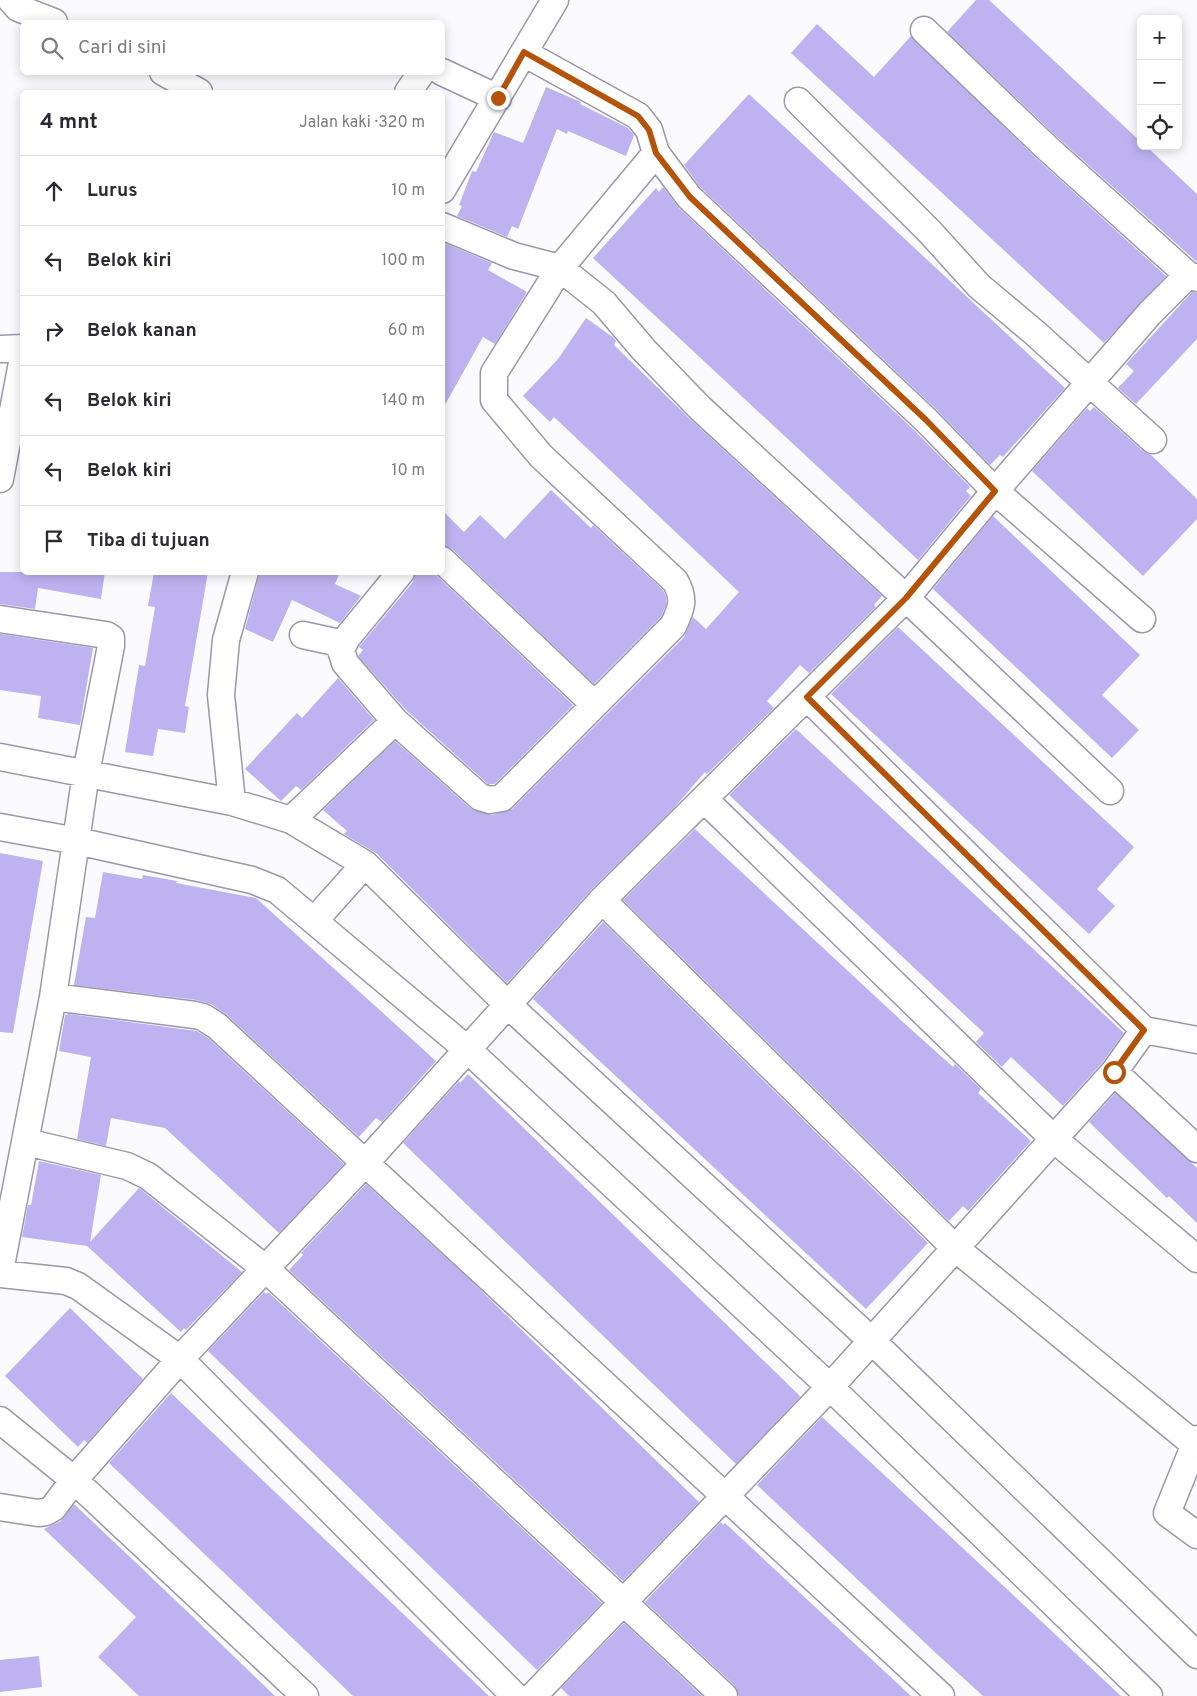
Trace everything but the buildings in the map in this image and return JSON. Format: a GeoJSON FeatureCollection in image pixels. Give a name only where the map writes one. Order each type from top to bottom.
{"type":"FeatureCollection","features":[{"type":"Feature","properties":{"kind":"street"},"geometry":{"type":"LineString","coordinates":[[11,0],[18,8],[49,20]]}},
{"type":"Feature","properties":{"kind":"street"},"geometry":{"type":"LineString","coordinates":[[445,185],[555,0]]}},
{"type":"Feature","properties":{"kind":"street"},"geometry":{"type":"LineString","coordinates":[[0,1507],[38,1513],[46,1512],[53,1508],[74,1480],[180,1359],[366,1162],[602,900],[906,598],[995,491],[1150,313],[1193,276],[1046,147],[924,30]]}},
{"type":"Feature","properties":{"kind":"street"},"geometry":{"type":"LineString","coordinates":[[524,52],[638,116],[649,130],[656,153],[690,197],[926,420],[995,491],[1142,619]]}},
{"type":"Feature","properties":{"kind":"street"},"geometry":{"type":"LineString","coordinates":[[445,73],[498,98]]}},
{"type":"Feature","properties":{"kind":"street"},"geometry":{"type":"LineString","coordinates":[[168,75],[195,90]]}},
{"type":"Feature","properties":{"kind":"street"},"geometry":{"type":"LineString","coordinates":[[409,90],[420,75]]}},
{"type":"Feature","properties":{"kind":"street"},"geometry":{"type":"LineString","coordinates":[[798,101],[930,232],[978,286],[1035,333],[1153,440]]}},
{"type":"Feature","properties":{"kind":"street"},"geometry":{"type":"LineString","coordinates":[[399,575],[346,639],[341,650],[345,662],[394,722],[480,797],[490,800],[502,798],[673,626],[682,602],[682,592],[675,581],[541,456],[494,400],[494,373],[560,268],[656,153]]}},
{"type":"Feature","properties":{"kind":"street"},"geometry":{"type":"LineString","coordinates":[[445,227],[514,256],[560,268],[604,303],[644,350],[700,408],[906,598],[1110,792]]}},
{"type":"Feature","properties":{"kind":"street"},"geometry":{"type":"LineString","coordinates":[[0,349],[20,348]]}},
{"type":"Feature","properties":{"kind":"street"},"geometry":{"type":"LineString","coordinates":[[0,479],[20,374]]}},
{"type":"Feature","properties":{"kind":"street"},"geometry":{"type":"LineString","coordinates":[[445,563],[594,704]]}},
{"type":"Feature","properties":{"kind":"street"},"geometry":{"type":"LineString","coordinates":[[232,802],[221,695],[226,640],[244,575]]}},
{"type":"Feature","properties":{"kind":"street"},"geometry":{"type":"LineString","coordinates":[[0,619],[106,635],[111,638],[86,774],[53,997],[0,1273],[66,1281],[78,1286],[180,1359],[515,1696]]}},
{"type":"Feature","properties":{"kind":"street"},"geometry":{"type":"LineString","coordinates":[[303,635],[344,644]]}},
{"type":"Feature","properties":{"kind":"street"},"geometry":{"type":"LineString","coordinates":[[807,697],[1144,1030],[1196,1036]]}},
{"type":"Feature","properties":{"kind":"street"},"geometry":{"type":"LineString","coordinates":[[291,820],[394,722]]}},
{"type":"Feature","properties":{"kind":"street"},"geometry":{"type":"LineString","coordinates":[[0,758],[232,802],[291,820],[364,865],[508,1004],[872,1341],[1197,1655]]}},
{"type":"Feature","properties":{"kind":"street"},"geometry":{"type":"LineString","coordinates":[[704,799],[1054,1140],[1197,1259]]}},
{"type":"Feature","properties":{"kind":"street"},"geometry":{"type":"LineString","coordinates":[[0,828],[77,841],[252,880],[277,890],[316,919],[468,1050],[830,1387],[1149,1696]]}},
{"type":"Feature","properties":{"kind":"street"},"geometry":{"type":"LineString","coordinates":[[316,919],[364,865]]}},
{"type":"Feature","properties":{"kind":"street"},"geometry":{"type":"LineString","coordinates":[[602,900],[954,1247],[1196,1441],[1167,1513],[1197,1535]]}},
{"type":"Feature","properties":{"kind":"street"},"geometry":{"type":"LineString","coordinates":[[53,997],[203,1017],[217,1026],[941,1696]]}},
{"type":"Feature","properties":{"kind":"street"},"geometry":{"type":"LineString","coordinates":[[533,1696],[621,1602],[830,1387],[954,1247],[1054,1140],[1114,1072],[1144,1030]]}},
{"type":"Feature","properties":{"kind":"street"},"geometry":{"type":"LineString","coordinates":[[1114,1072],[1197,1149]]}},
{"type":"Feature","properties":{"kind":"street"},"geometry":{"type":"LineString","coordinates":[[26,1142],[127,1166],[148,1176],[266,1269],[724,1696]]}},
{"type":"Feature","properties":{"kind":"street"},"geometry":{"type":"LineString","coordinates":[[0,1420],[74,1480],[305,1696]]}},
{"type":"Feature","properties":{"kind":"route"},"geometry":{"type":"LineString","coordinates":[[498,98],[524,52],[638,116],[649,130],[656,153],[690,197],[926,420],[995,491],[906,598],[807,697],[1144,1030],[1114,1072]]}}]}
